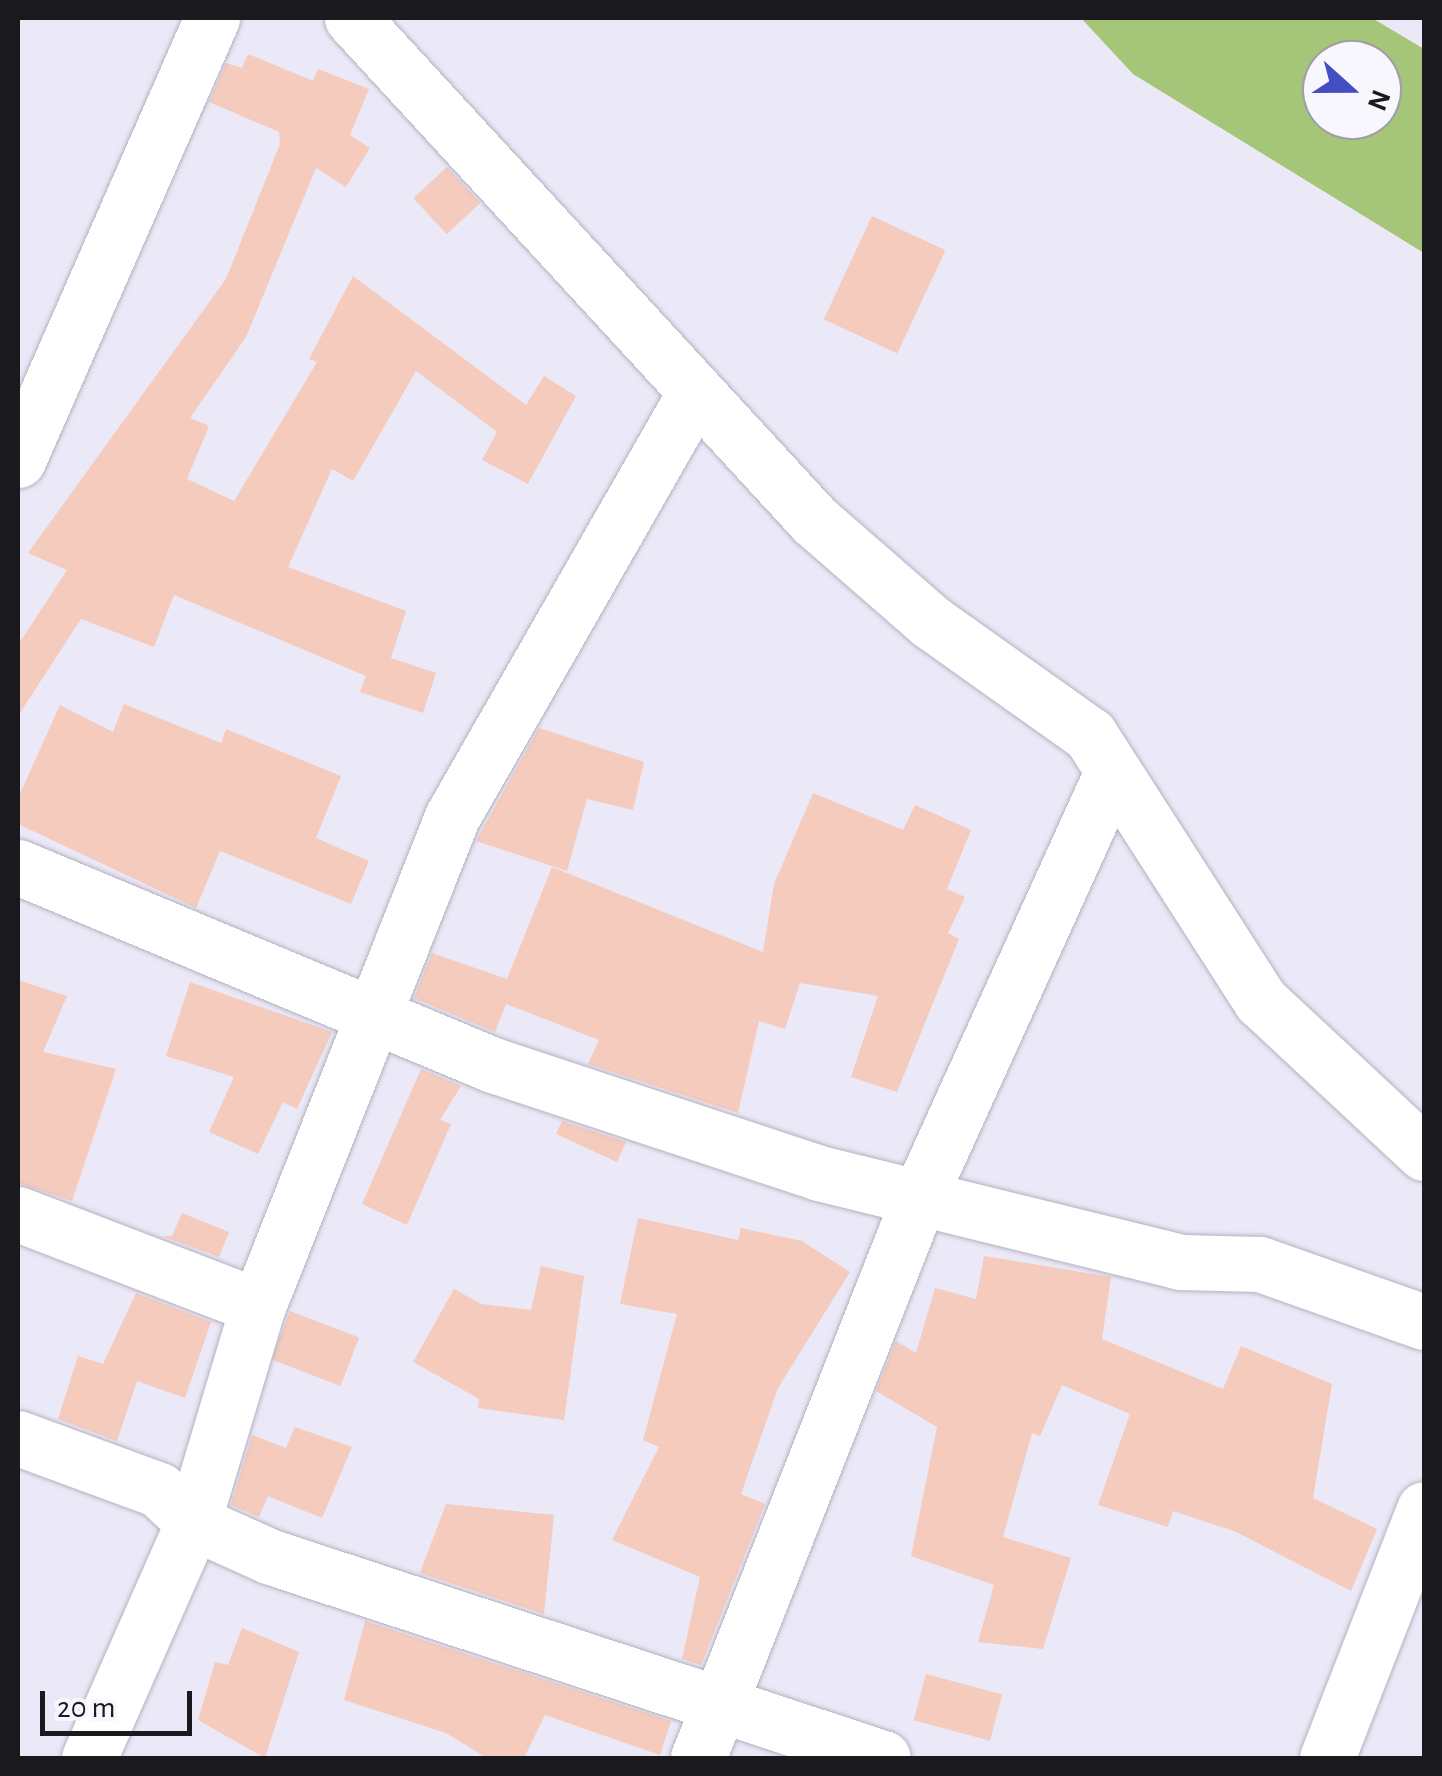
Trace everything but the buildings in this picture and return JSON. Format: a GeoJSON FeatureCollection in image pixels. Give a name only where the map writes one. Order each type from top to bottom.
{"type":"FeatureCollection","features":[{"type":"Feature","properties":{"kind":"street"},"geometry":{"type":"LineString","coordinates":[[18,460],[212,18]]}},
{"type":"Feature","properties":{"kind":"street"},"geometry":{"type":"LineString","coordinates":[[354,19],[693,397],[931,622],[1090,734],[1261,1002],[1424,1153]]}},
{"type":"Feature","properties":{"kind":"street"},"geometry":{"type":"LineString","coordinates":[[90,1758],[193,1522],[258,1306],[381,1015],[452,817],[693,397]]}},
{"type":"Feature","properties":{"kind":"street"},"geometry":{"type":"LineString","coordinates":[[707,1733],[921,1192],[1112,771]]}},
{"type":"Feature","properties":{"kind":"street"},"geometry":{"type":"LineString","coordinates":[[18,867],[493,1064],[819,1173],[921,1192],[1068,1239],[1180,1262],[1260,1264],[1424,1322]]}},
{"type":"Feature","properties":{"kind":"street"},"geometry":{"type":"LineString","coordinates":[[18,1214],[258,1306]]}},
{"type":"Feature","properties":{"kind":"street"},"geometry":{"type":"LineString","coordinates":[[18,1438],[159,1490],[193,1522],[271,1557],[707,1733]]}},
{"type":"Feature","properties":{"kind":"street"},"geometry":{"type":"LineString","coordinates":[[1326,1758],[1424,1509]]}},
{"type":"Feature","properties":{"kind":"street"},"geometry":{"type":"LineString","coordinates":[[707,1733],[750,1708],[883,1758]]}},
{"type":"Feature","properties":{"kind":"green space"},"geometry":{"type":"Polygon","coordinates":[[[1081,18],[1372,18],[1424,49],[1424,253],[1133,74],[1081,18]]]}}]}
